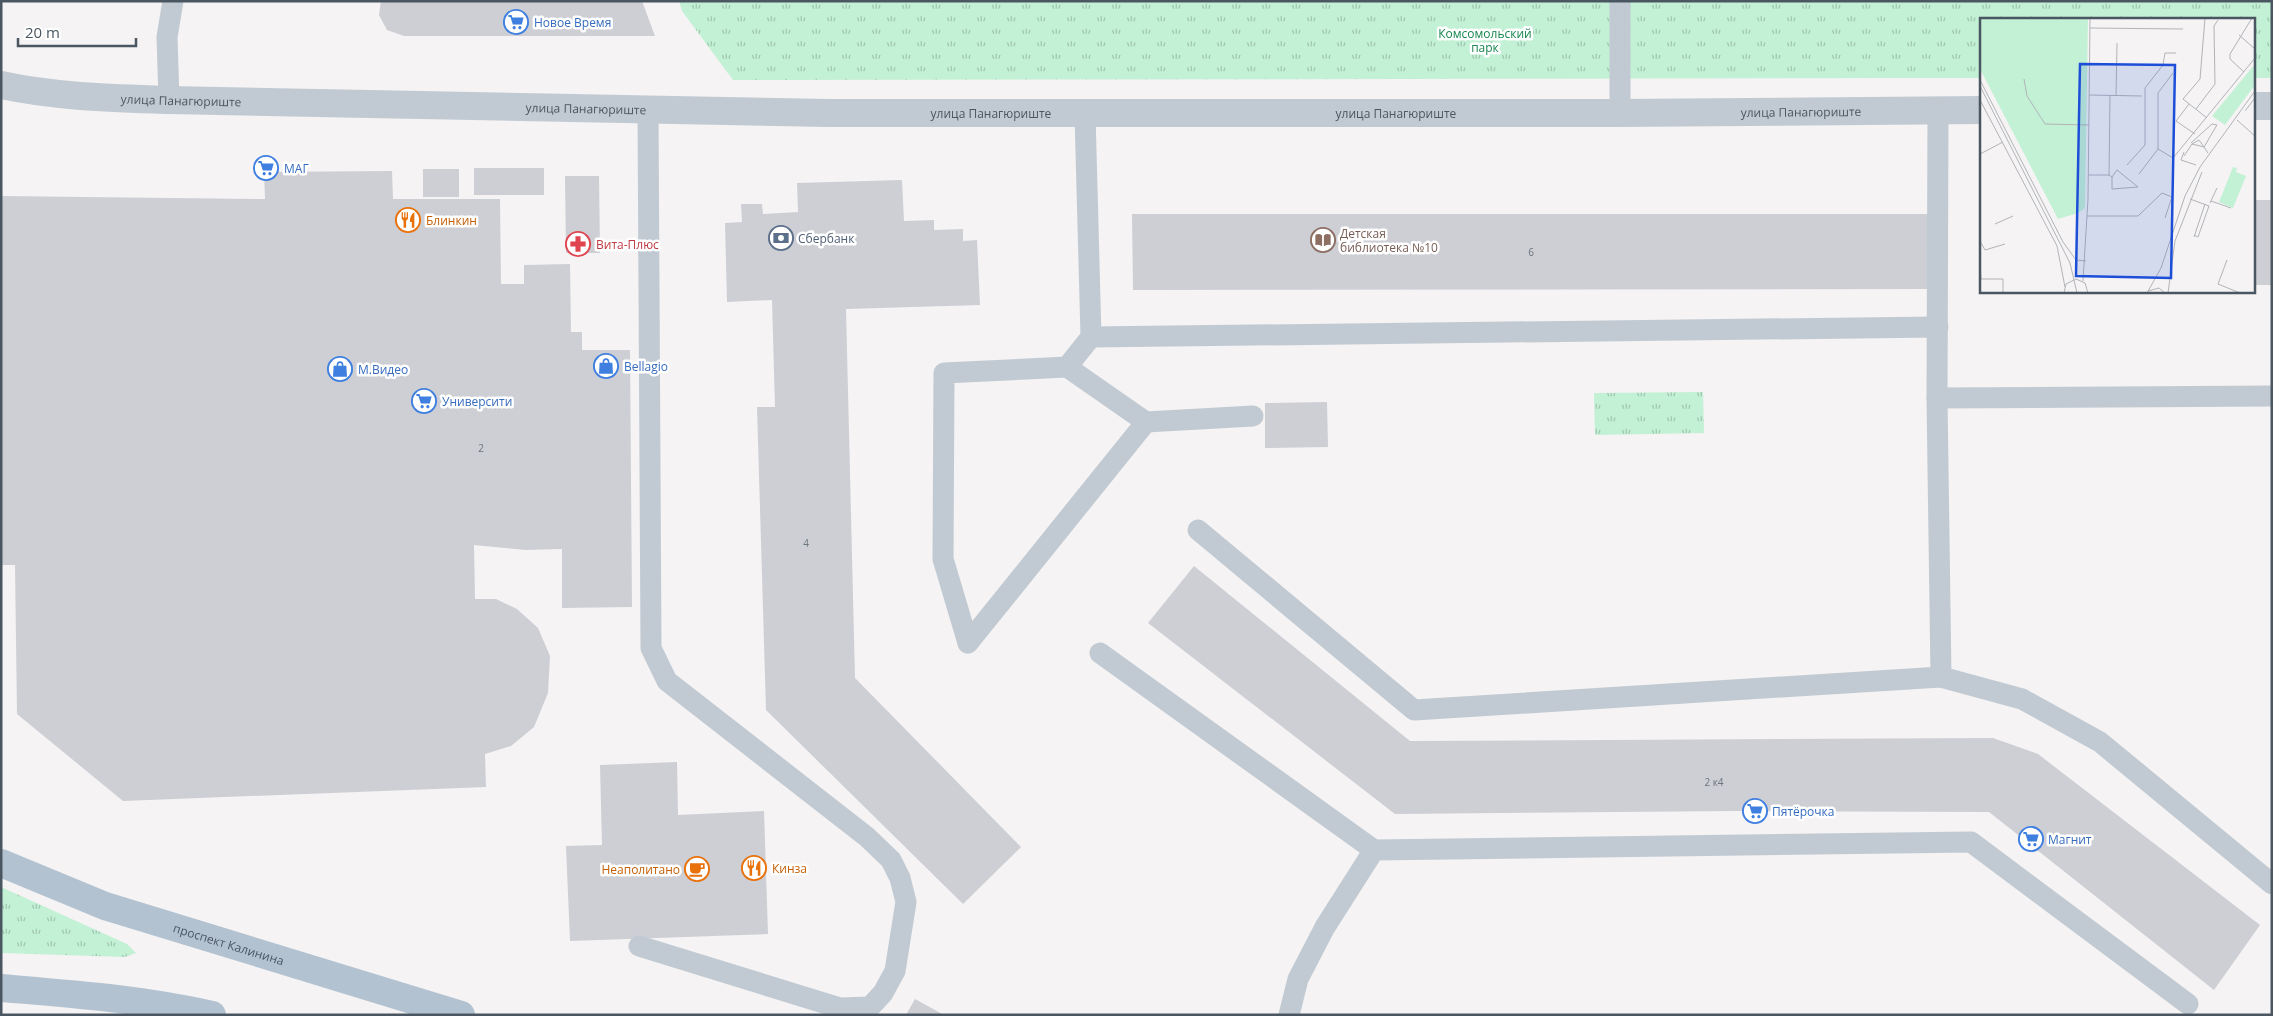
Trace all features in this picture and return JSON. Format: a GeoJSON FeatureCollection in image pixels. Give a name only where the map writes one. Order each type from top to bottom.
{"type":"FeatureCollection","features":[{"type":"Feature","properties":{"kind":"main road","name":"проспект Калинина"},"geometry":{"type":"LineString","coordinates":[[1,863],[105,906],[461,1015]]}},
{"type":"Feature","properties":{"kind":"main road"},"geometry":{"type":"LineString","coordinates":[[1,988],[148,1003],[212,1015]]}},
{"type":"Feature","properties":{"kind":"street","name":"улица Панагюриште"},"geometry":{"type":"LineString","coordinates":[[1,85],[28,91],[101,98],[648,109],[1085,114],[1980,110]]}},
{"type":"Feature","properties":{"kind":"street"},"geometry":{"type":"LineString","coordinates":[[2256,106],[2272,106]]}},
{"type":"Feature","properties":{"kind":"lane"},"geometry":{"type":"LineString","coordinates":[[169,100],[167,37],[174,1]]}},
{"type":"Feature","properties":{"kind":"lane"},"geometry":{"type":"LineString","coordinates":[[1620,1],[1620,113]]}},
{"type":"Feature","properties":{"kind":"lane"},"geometry":{"type":"LineString","coordinates":[[640,946],[840,1008],[870,1007],[883,993],[894,971],[906,902],[900,878],[891,860],[867,837],[667,681],[651,648],[648,109]]}},
{"type":"Feature","properties":{"kind":"lane"},"geometry":{"type":"LineString","coordinates":[[1938,110],[1937,398],[1941,677]]}},
{"type":"Feature","properties":{"kind":"lane"},"geometry":{"type":"LineString","coordinates":[[1067,367],[1091,337],[1085,114]]}},
{"type":"Feature","properties":{"kind":"lane"},"geometry":{"type":"LineString","coordinates":[[1091,337],[1938,327]]}},
{"type":"Feature","properties":{"kind":"lane"},"geometry":{"type":"LineString","coordinates":[[1146,422],[968,643],[943,559],[944,373],[1067,367],[1146,422],[1253,416]]}},
{"type":"Feature","properties":{"kind":"lane"},"geometry":{"type":"LineString","coordinates":[[1937,398],[2272,396]]}},
{"type":"Feature","properties":{"kind":"lane"},"geometry":{"type":"LineString","coordinates":[[1198,530],[1414,710],[1941,677],[2022,699],[2100,742],[2272,884]]}},
{"type":"Feature","properties":{"kind":"lane"},"geometry":{"type":"LineString","coordinates":[[1100,653],[1374,850],[1971,842],[2188,1004]]}},
{"type":"Feature","properties":{"kind":"lane"},"geometry":{"type":"LineString","coordinates":[[1289,1015],[1298,979],[1325,927],[1374,850]]}},
{"type":"Feature","properties":{"kind":"green space","name":"Комсомольский парк"},"geometry":{"type":"Polygon","coordinates":[[[679,1],[2272,1],[2272,78],[2256,78],[2256,18],[1980,18],[1980,78],[733,80],[682,11],[679,1]]]}},
{"type":"Feature","properties":{"kind":"green space"},"geometry":{"type":"Polygon","coordinates":[[[1703,392],[1704,433],[1595,435],[1594,393],[1703,392]]]}},
{"type":"Feature","properties":{"kind":"green space"},"geometry":{"type":"Polygon","coordinates":[[[1,887],[127,944],[136,953],[125,957],[1,953],[1,887]]]}},
{"type":"Feature","properties":{"kind":"building","name":"Новое Время"},"geometry":{"type":"Polygon","coordinates":[[[381,1],[642,1],[655,36],[404,36],[387,30],[379,15],[381,1]]]}},
{"type":"Feature","properties":{"kind":"building"},"geometry":{"type":"Polygon","coordinates":[[[474,168],[544,168],[544,195],[474,195],[474,168]]]}},
{"type":"Feature","properties":{"kind":"building"},"geometry":{"type":"Polygon","coordinates":[[[423,169],[459,169],[459,197],[423,197],[423,169]]]}},
{"type":"Feature","properties":{"kind":"building"},"geometry":{"type":"Polygon","coordinates":[[[392,171],[393,199],[500,199],[501,284],[524,284],[524,265],[570,264],[571,332],[582,332],[582,350],[630,350],[632,607],[562,608],[562,549],[526,550],[474,545],[475,599],[496,599],[517,609],[538,628],[550,656],[548,693],[534,727],[511,746],[485,754],[486,787],[123,801],[17,714],[15,565],[1,565],[1,196],[265,199],[264,172],[392,171]]]}},
{"type":"Feature","properties":{"kind":"building"},"geometry":{"type":"Polygon","coordinates":[[[565,176],[599,176],[600,253],[566,253],[565,176]]]}},
{"type":"Feature","properties":{"kind":"building"},"geometry":{"type":"Polygon","coordinates":[[[902,180],[904,221],[934,220],[934,230],[963,229],[963,241],[977,240],[980,305],[846,309],[855,678],[1021,847],[963,904],[766,710],[757,407],[775,407],[772,300],[727,302],[725,223],[742,222],[741,204],[762,204],[763,214],[798,212],[797,183],[902,180]]]}},
{"type":"Feature","properties":{"kind":"building"},"geometry":{"type":"Polygon","coordinates":[[[2256,200],[2272,200],[2272,285],[2256,285],[2256,200]]]}},
{"type":"Feature","properties":{"kind":"building"},"geometry":{"type":"Polygon","coordinates":[[[1132,214],[1930,214],[1930,289],[1133,290],[1132,214]]]}},
{"type":"Feature","properties":{"kind":"building"},"geometry":{"type":"Polygon","coordinates":[[[1327,402],[1328,447],[1265,448],[1265,403],[1327,402]]]}},
{"type":"Feature","properties":{"kind":"building"},"geometry":{"type":"Polygon","coordinates":[[[1194,566],[1410,741],[1993,738],[2038,754],[2260,925],[2214,990],[1989,812],[1737,811],[1395,814],[1148,623],[1194,566]]]}},
{"type":"Feature","properties":{"kind":"building"},"geometry":{"type":"Polygon","coordinates":[[[677,762],[678,815],[764,811],[768,934],[570,941],[566,846],[602,845],[600,765],[677,762]]]}},
{"type":"Feature","properties":{"kind":"building"},"geometry":{"type":"Polygon","coordinates":[[[915,999],[944,1015],[906,1015],[915,999]]]}},
{"type":"Feature","properties":{"kind":"place","name":"Новое Время"},"geometry":{"type":"Point","coordinates":[516,22]}},
{"type":"Feature","properties":{"kind":"place","name":"МАГ"},"geometry":{"type":"Point","coordinates":[266,168]}},
{"type":"Feature","properties":{"kind":"place","name":"Блинкин"},"geometry":{"type":"Point","coordinates":[408,220]}},
{"type":"Feature","properties":{"kind":"place","name":"Сбербанк"},"geometry":{"type":"Point","coordinates":[781,238]}},
{"type":"Feature","properties":{"kind":"place","name":"Детская библиотека №10"},"geometry":{"type":"Point","coordinates":[1323,240]}},
{"type":"Feature","properties":{"kind":"place","name":"Вита-Плюс"},"geometry":{"type":"Point","coordinates":[578,244]}},
{"type":"Feature","properties":{"kind":"place","name":"Bellagio"},"geometry":{"type":"Point","coordinates":[606,366]}},
{"type":"Feature","properties":{"kind":"place","name":"М.Видео"},"geometry":{"type":"Point","coordinates":[340,369]}},
{"type":"Feature","properties":{"kind":"place","name":"Университи"},"geometry":{"type":"Point","coordinates":[424,401]}},
{"type":"Feature","properties":{"kind":"place","name":"Пятёрочка"},"geometry":{"type":"Point","coordinates":[1755,811]}},
{"type":"Feature","properties":{"kind":"place","name":"Магнит"},"geometry":{"type":"Point","coordinates":[2031,839]}},
{"type":"Feature","properties":{"kind":"place","name":"Кинза"},"geometry":{"type":"Point","coordinates":[754,868]}},
{"type":"Feature","properties":{"kind":"place","name":"Неаполитано"},"geometry":{"type":"Point","coordinates":[697,869]}}]}
